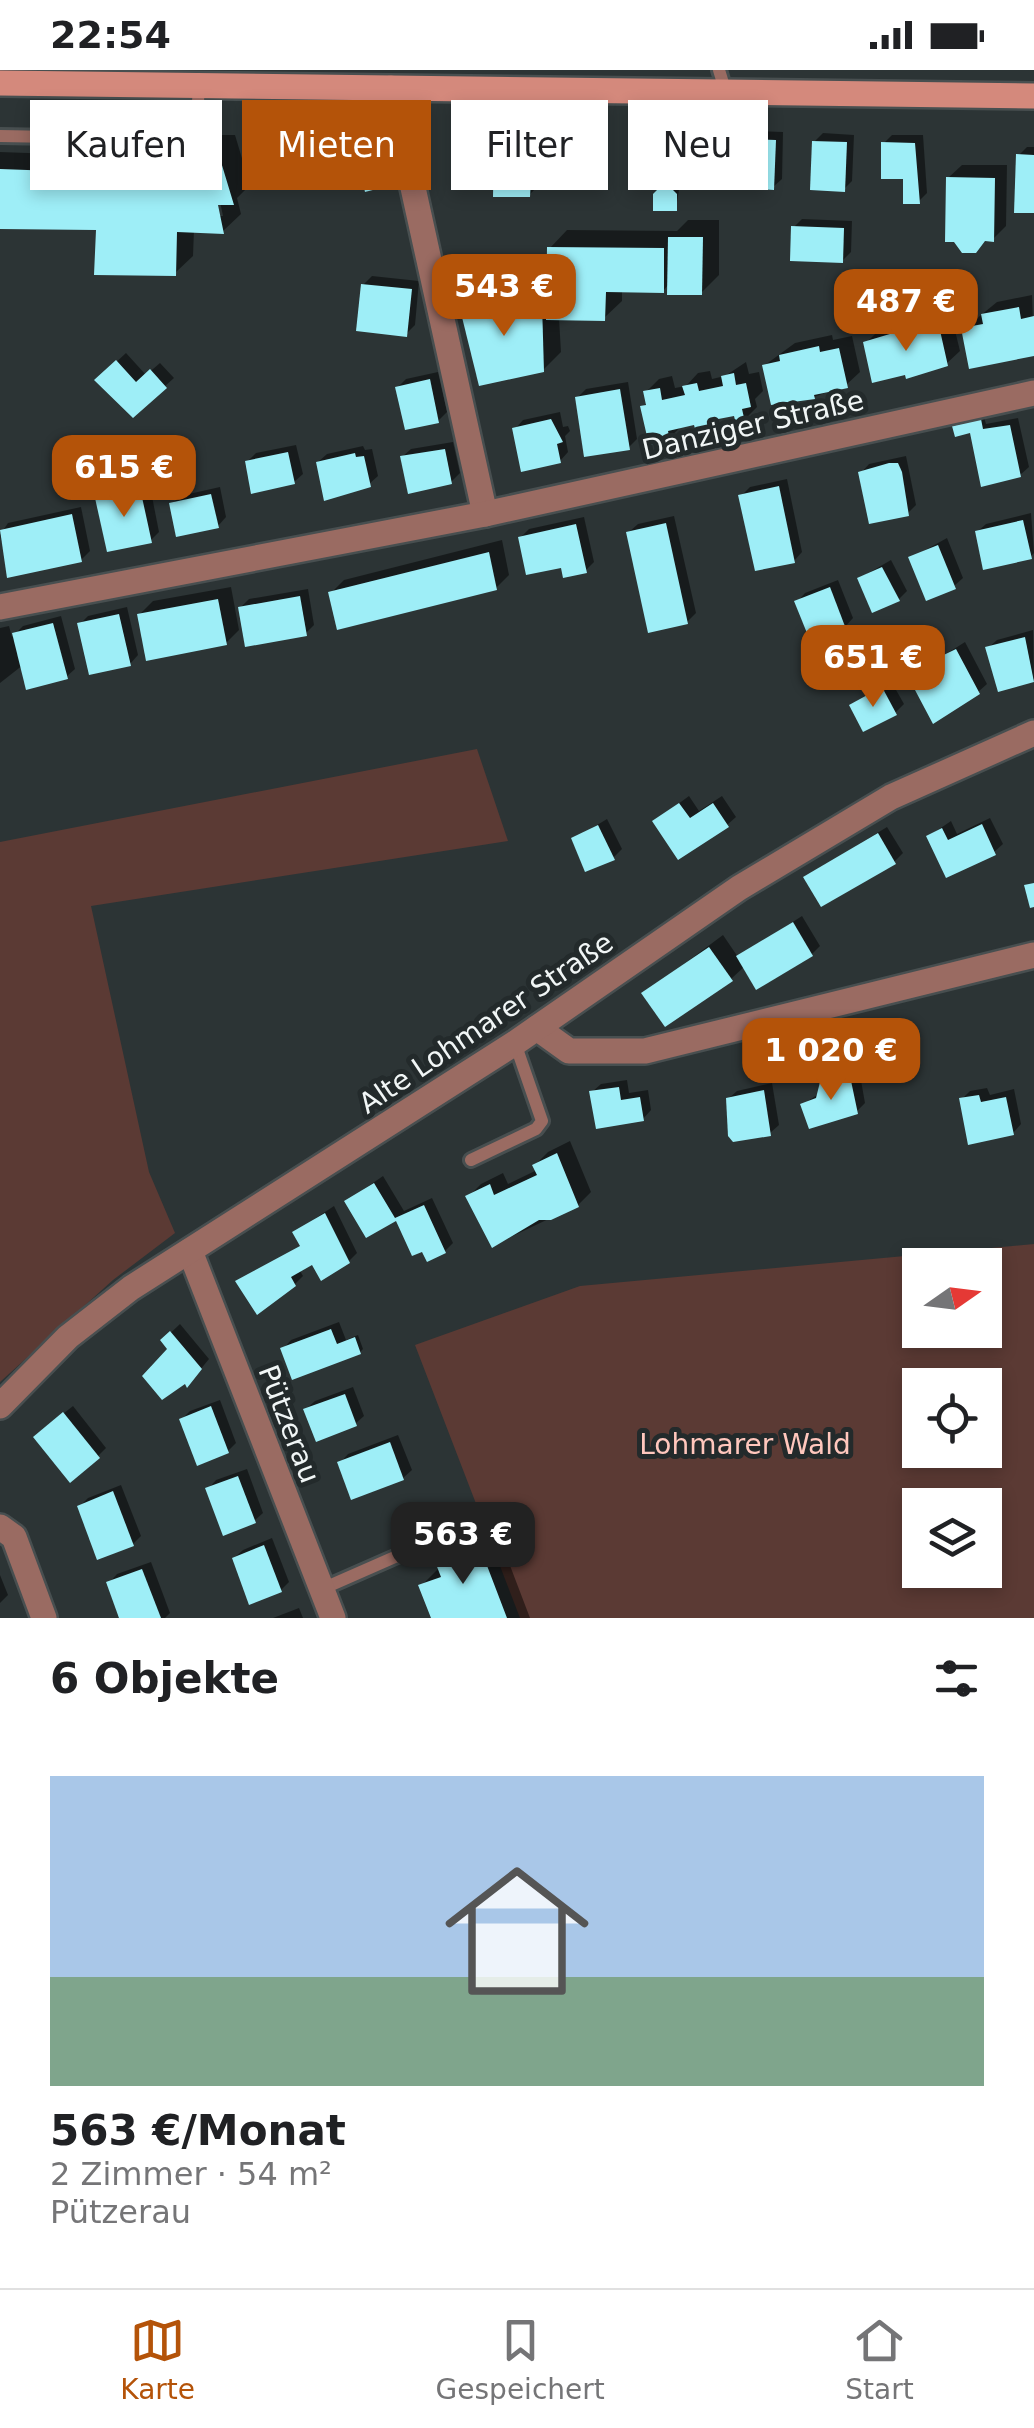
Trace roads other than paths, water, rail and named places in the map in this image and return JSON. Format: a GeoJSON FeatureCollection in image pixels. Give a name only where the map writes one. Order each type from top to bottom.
{"type":"FeatureCollection","features":[{"type":"Feature","properties":{"kind":"main road"},"geometry":{"type":"LineString","coordinates":[[15,79],[391,88],[599,81],[723,82],[1034,96]]}},
{"type":"Feature","properties":{"kind":"street"},"geometry":{"type":"LineString","coordinates":[[391,88],[484,514]]}},
{"type":"Feature","properties":{"kind":"street","name":"Danziger Straße"},"geometry":{"type":"LineString","coordinates":[[0,607],[484,514],[1034,393]]}},
{"type":"Feature","properties":{"kind":"street","name":"Alte Lohmarer Straße"},"geometry":{"type":"LineString","coordinates":[[0,1406],[68,1337],[132,1288],[516,1044],[739,888],[891,797],[1034,733]]}},
{"type":"Feature","properties":{"kind":"street"},"geometry":{"type":"LineString","coordinates":[[537,1028],[569,1051],[645,1051],[1034,955]]}},
{"type":"Feature","properties":{"kind":"street","name":"Pützerau"},"geometry":{"type":"LineString","coordinates":[[190,1251],[333,1618]]}},
{"type":"Feature","properties":{"kind":"street"},"geometry":{"type":"LineString","coordinates":[[0,1526],[14,1538],[44,1618]]}},
{"type":"Feature","properties":{"kind":"lane"},"geometry":{"type":"LineString","coordinates":[[0,136],[164,139],[197,122],[199,83]]}},
{"type":"Feature","properties":{"kind":"lane"},"geometry":{"type":"LineString","coordinates":[[471,1160],[536,1129],[542,1121],[516,1044]]}},
{"type":"Feature","properties":{"kind":"lane"},"geometry":{"type":"LineString","coordinates":[[322,1589],[429,1542]]}},
{"type":"Feature","properties":{"kind":"park label","name":"Lohmarer Wald"},"geometry":{"type":"Point","coordinates":[745,1444]}}]}
